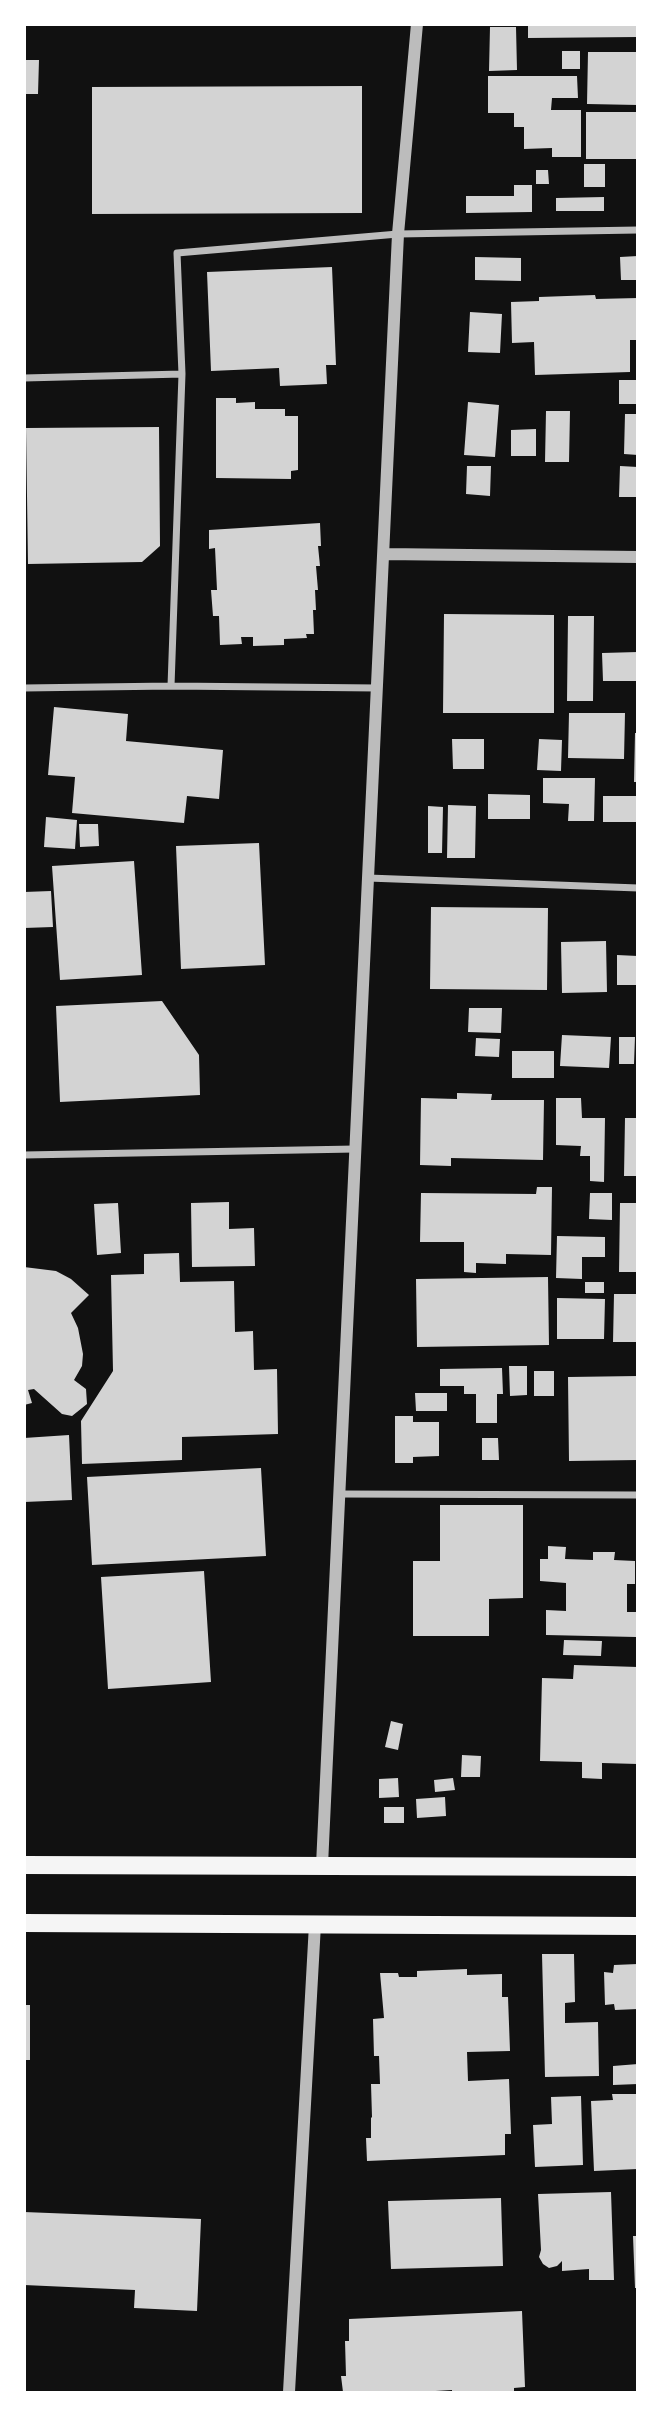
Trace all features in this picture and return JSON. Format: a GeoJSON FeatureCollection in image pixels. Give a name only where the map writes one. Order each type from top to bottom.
{"type":"FeatureCollection","features":[{"type":"Feature","properties":{"kind":"main road"},"geometry":{"type":"LineString","coordinates":[[24,1865],[638,1867]]}},
{"type":"Feature","properties":{"kind":"main road"},"geometry":{"type":"LineString","coordinates":[[24,1923],[638,1926]]}},
{"type":"Feature","properties":{"kind":"street"},"geometry":{"type":"LineString","coordinates":[[322,1865],[398,234],[417,24]]}},
{"type":"Feature","properties":{"kind":"street"},"geometry":{"type":"LineString","coordinates":[[171,686],[182,374],[177,253],[398,234],[638,230]]}},
{"type":"Feature","properties":{"kind":"street"},"geometry":{"type":"LineString","coordinates":[[24,378],[182,374]]}},
{"type":"Feature","properties":{"kind":"street"},"geometry":{"type":"LineString","coordinates":[[384,554],[638,556]]}},
{"type":"Feature","properties":{"kind":"street"},"geometry":{"type":"LineString","coordinates":[[24,688],[377,688]]}},
{"type":"Feature","properties":{"kind":"street"},"geometry":{"type":"LineString","coordinates":[[368,878],[638,888]]}},
{"type":"Feature","properties":{"kind":"street"},"geometry":{"type":"LineString","coordinates":[[24,1155],[355,1149]]}},
{"type":"Feature","properties":{"kind":"street"},"geometry":{"type":"LineString","coordinates":[[339,1494],[638,1496]]}},
{"type":"Feature","properties":{"kind":"street"},"geometry":{"type":"LineString","coordinates":[[289,2392],[315,1924]]}},
{"type":"Feature","properties":{"kind":"building"},"geometry":{"type":"Polygon","coordinates":[[[528,24],[638,24],[638,37],[528,38],[528,24]]]}},
{"type":"Feature","properties":{"kind":"building"},"geometry":{"type":"Polygon","coordinates":[[[490,27],[516,27],[517,70],[489,71],[490,27]]]}},
{"type":"Feature","properties":{"kind":"building"},"geometry":{"type":"Polygon","coordinates":[[[562,51],[580,51],[580,69],[562,69],[562,51]]]}},
{"type":"Feature","properties":{"kind":"building"},"geometry":{"type":"Polygon","coordinates":[[[588,52],[638,52],[638,105],[587,104],[588,52]]]}},
{"type":"Feature","properties":{"kind":"building"},"geometry":{"type":"Polygon","coordinates":[[[24,60],[39,60],[38,94],[24,94],[24,60]]]}},
{"type":"Feature","properties":{"kind":"building"},"geometry":{"type":"Polygon","coordinates":[[[488,76],[577,76],[578,98],[552,98],[551,110],[581,110],[581,157],[552,157],[552,148],[524,149],[524,127],[514,127],[514,113],[488,113],[488,76]]]}},
{"type":"Feature","properties":{"kind":"building"},"geometry":{"type":"Polygon","coordinates":[[[362,86],[362,213],[92,214],[92,87],[362,86]]]}},
{"type":"Feature","properties":{"kind":"building"},"geometry":{"type":"Polygon","coordinates":[[[586,112],[638,112],[638,159],[586,159],[586,112]]]}},
{"type":"Feature","properties":{"kind":"building"},"geometry":{"type":"Polygon","coordinates":[[[584,164],[605,164],[605,187],[584,187],[584,164]]]}},
{"type":"Feature","properties":{"kind":"building"},"geometry":{"type":"Polygon","coordinates":[[[536,170],[548,170],[549,184],[536,184],[536,170]]]}},
{"type":"Feature","properties":{"kind":"building"},"geometry":{"type":"Polygon","coordinates":[[[514,185],[532,185],[532,212],[466,213],[466,196],[514,196],[514,185]]]}},
{"type":"Feature","properties":{"kind":"building"},"geometry":{"type":"Polygon","coordinates":[[[604,197],[604,211],[556,211],[556,198],[604,197]]]}},
{"type":"Feature","properties":{"kind":"building"},"geometry":{"type":"Polygon","coordinates":[[[638,256],[638,280],[621,280],[620,257],[638,256]]]}},
{"type":"Feature","properties":{"kind":"building"},"geometry":{"type":"Polygon","coordinates":[[[475,257],[521,258],[521,281],[475,280],[475,257]]]}},
{"type":"Feature","properties":{"kind":"building"},"geometry":{"type":"Polygon","coordinates":[[[332,267],[336,365],[326,365],[327,384],[280,386],[279,368],[211,371],[207,272],[332,267]]]}},
{"type":"Feature","properties":{"kind":"building"},"geometry":{"type":"Polygon","coordinates":[[[595,295],[596,299],[638,298],[638,340],[630,340],[630,372],[535,375],[534,342],[512,343],[511,302],[539,301],[539,297],[595,295]]]}},
{"type":"Feature","properties":{"kind":"building"},"geometry":{"type":"Polygon","coordinates":[[[470,312],[502,314],[500,353],[468,352],[470,312]]]}},
{"type":"Feature","properties":{"kind":"building"},"geometry":{"type":"Polygon","coordinates":[[[619,380],[638,380],[638,404],[619,404],[619,380]]]}},
{"type":"Feature","properties":{"kind":"building"},"geometry":{"type":"Polygon","coordinates":[[[216,398],[236,398],[236,403],[255,402],[255,409],[285,409],[285,416],[298,416],[298,470],[291,471],[291,479],[216,478],[216,398]]]}},
{"type":"Feature","properties":{"kind":"building"},"geometry":{"type":"Polygon","coordinates":[[[468,402],[499,405],[495,457],[464,455],[468,402]]]}},
{"type":"Feature","properties":{"kind":"building"},"geometry":{"type":"Polygon","coordinates":[[[546,411],[570,411],[569,462],[545,462],[546,411]]]}},
{"type":"Feature","properties":{"kind":"building"},"geometry":{"type":"Polygon","coordinates":[[[625,414],[638,414],[638,455],[624,454],[625,414]]]}},
{"type":"Feature","properties":{"kind":"building"},"geometry":{"type":"Polygon","coordinates":[[[159,427],[160,546],[142,562],[28,564],[26,428],[159,427]]]}},
{"type":"Feature","properties":{"kind":"building"},"geometry":{"type":"Polygon","coordinates":[[[536,429],[536,456],[511,456],[511,430],[536,429]]]}},
{"type":"Feature","properties":{"kind":"building"},"geometry":{"type":"Polygon","coordinates":[[[467,466],[491,466],[490,496],[466,494],[467,466]]]}},
{"type":"Feature","properties":{"kind":"building"},"geometry":{"type":"Polygon","coordinates":[[[620,466],[638,467],[638,497],[619,497],[620,466]]]}},
{"type":"Feature","properties":{"kind":"building"},"geometry":{"type":"Polygon","coordinates":[[[320,523],[320,566],[316,566],[318,590],[315,590],[316,610],[313,610],[314,634],[306,634],[307,638],[284,639],[284,645],[253,646],[253,637],[241,637],[242,644],[220,645],[219,616],[213,616],[211,590],[217,590],[215,548],[209,549],[209,530],[320,523]]]}},
{"type":"Feature","properties":{"kind":"building"},"geometry":{"type":"Polygon","coordinates":[[[444,614],[554,615],[554,713],[443,713],[444,614]]]}},
{"type":"Feature","properties":{"kind":"building"},"geometry":{"type":"Polygon","coordinates":[[[568,616],[594,616],[593,701],[567,701],[568,616]]]}},
{"type":"Feature","properties":{"kind":"building"},"geometry":{"type":"Polygon","coordinates":[[[638,652],[638,681],[603,681],[602,653],[638,652]]]}},
{"type":"Feature","properties":{"kind":"building"},"geometry":{"type":"Polygon","coordinates":[[[54,707],[128,714],[126,741],[223,750],[219,799],[187,796],[184,823],[72,813],[75,777],[48,775],[54,707]]]}},
{"type":"Feature","properties":{"kind":"building"},"geometry":{"type":"Polygon","coordinates":[[[569,713],[625,713],[624,759],[568,758],[569,713]]]}},
{"type":"Feature","properties":{"kind":"building"},"geometry":{"type":"Polygon","coordinates":[[[635,733],[638,733],[638,782],[634,782],[635,733]]]}},
{"type":"Feature","properties":{"kind":"building"},"geometry":{"type":"Polygon","coordinates":[[[452,739],[484,739],[484,769],[453,769],[452,739]]]}},
{"type":"Feature","properties":{"kind":"building"},"geometry":{"type":"Polygon","coordinates":[[[539,739],[562,740],[561,771],[537,770],[539,739]]]}},
{"type":"Feature","properties":{"kind":"building"},"geometry":{"type":"Polygon","coordinates":[[[543,778],[595,778],[594,821],[568,821],[569,804],[543,803],[543,778]]]}},
{"type":"Feature","properties":{"kind":"building"},"geometry":{"type":"Polygon","coordinates":[[[488,794],[530,795],[530,819],[488,819],[488,794]]]}},
{"type":"Feature","properties":{"kind":"building"},"geometry":{"type":"Polygon","coordinates":[[[603,796],[638,796],[638,822],[603,822],[603,796]]]}},
{"type":"Feature","properties":{"kind":"building"},"geometry":{"type":"Polygon","coordinates":[[[448,805],[476,806],[475,858],[447,858],[448,805]]]}},
{"type":"Feature","properties":{"kind":"building"},"geometry":{"type":"Polygon","coordinates":[[[428,806],[443,807],[442,853],[428,853],[428,806]]]}},
{"type":"Feature","properties":{"kind":"building"},"geometry":{"type":"Polygon","coordinates":[[[46,817],[77,820],[75,849],[44,847],[46,817]]]}},
{"type":"Feature","properties":{"kind":"building"},"geometry":{"type":"Polygon","coordinates":[[[79,824],[98,824],[99,846],[80,847],[79,824]]]}},
{"type":"Feature","properties":{"kind":"building"},"geometry":{"type":"Polygon","coordinates":[[[259,843],[265,965],[181,969],[176,846],[259,843]]]}},
{"type":"Feature","properties":{"kind":"building"},"geometry":{"type":"Polygon","coordinates":[[[134,861],[142,975],[60,980],[52,866],[134,861]]]}},
{"type":"Feature","properties":{"kind":"building"},"geometry":{"type":"Polygon","coordinates":[[[51,891],[53,927],[24,928],[24,892],[51,891]]]}},
{"type":"Feature","properties":{"kind":"building"},"geometry":{"type":"Polygon","coordinates":[[[431,907],[548,908],[547,990],[430,989],[431,907]]]}},
{"type":"Feature","properties":{"kind":"building"},"geometry":{"type":"Polygon","coordinates":[[[606,941],[607,992],[562,993],[561,942],[606,941]]]}},
{"type":"Feature","properties":{"kind":"building"},"geometry":{"type":"Polygon","coordinates":[[[617,955],[638,956],[638,985],[617,985],[617,955]]]}},
{"type":"Feature","properties":{"kind":"building"},"geometry":{"type":"Polygon","coordinates":[[[162,1001],[199,1055],[200,1095],[60,1102],[56,1006],[162,1001]]]}},
{"type":"Feature","properties":{"kind":"building"},"geometry":{"type":"Polygon","coordinates":[[[469,1008],[502,1008],[501,1033],[468,1032],[469,1008]]]}},
{"type":"Feature","properties":{"kind":"building"},"geometry":{"type":"Polygon","coordinates":[[[562,1035],[611,1037],[609,1068],[560,1066],[562,1035]]]}},
{"type":"Feature","properties":{"kind":"building"},"geometry":{"type":"Polygon","coordinates":[[[619,1037],[635,1037],[634,1064],[619,1064],[619,1037]]]}},
{"type":"Feature","properties":{"kind":"building"},"geometry":{"type":"Polygon","coordinates":[[[476,1038],[500,1039],[499,1057],[475,1056],[476,1038]]]}},
{"type":"Feature","properties":{"kind":"building"},"geometry":{"type":"Polygon","coordinates":[[[512,1051],[554,1051],[554,1078],[512,1078],[512,1051]]]}},
{"type":"Feature","properties":{"kind":"building"},"geometry":{"type":"Polygon","coordinates":[[[457,1093],[492,1094],[491,1100],[544,1100],[543,1160],[451,1158],[451,1166],[420,1165],[421,1098],[457,1099],[457,1093]]]}},
{"type":"Feature","properties":{"kind":"building"},"geometry":{"type":"Polygon","coordinates":[[[556,1098],[581,1098],[582,1118],[605,1118],[604,1182],[590,1181],[590,1156],[580,1156],[581,1146],[556,1145],[556,1098]]]}},
{"type":"Feature","properties":{"kind":"building"},"geometry":{"type":"Polygon","coordinates":[[[625,1118],[638,1118],[638,1176],[624,1176],[625,1118]]]}},
{"type":"Feature","properties":{"kind":"building"},"geometry":{"type":"Polygon","coordinates":[[[537,1187],[552,1187],[551,1255],[506,1254],[506,1264],[476,1263],[476,1273],[464,1272],[464,1242],[420,1242],[421,1193],[536,1194],[537,1187]]]}},
{"type":"Feature","properties":{"kind":"building"},"geometry":{"type":"Polygon","coordinates":[[[590,1193],[612,1193],[612,1220],[589,1219],[590,1193]]]}},
{"type":"Feature","properties":{"kind":"building"},"geometry":{"type":"Polygon","coordinates":[[[229,1202],[229,1229],[254,1228],[255,1266],[192,1267],[191,1203],[229,1202]]]}},
{"type":"Feature","properties":{"kind":"building"},"geometry":{"type":"Polygon","coordinates":[[[118,1203],[121,1253],[97,1255],[94,1204],[118,1203]]]}},
{"type":"Feature","properties":{"kind":"building"},"geometry":{"type":"Polygon","coordinates":[[[620,1203],[638,1203],[638,1272],[619,1272],[620,1203]]]}},
{"type":"Feature","properties":{"kind":"building"},"geometry":{"type":"Polygon","coordinates":[[[557,1236],[605,1237],[605,1257],[582,1257],[582,1279],[556,1278],[557,1236]]]}},
{"type":"Feature","properties":{"kind":"building"},"geometry":{"type":"Polygon","coordinates":[[[179,1253],[180,1282],[234,1281],[235,1332],[253,1331],[254,1370],[277,1369],[278,1434],[182,1437],[182,1460],[82,1464],[81,1421],[113,1371],[111,1275],[144,1274],[144,1254],[179,1253]]]}},
{"type":"Feature","properties":{"kind":"building"},"geometry":{"type":"Polygon","coordinates":[[[24,1267],[56,1271],[71,1279],[89,1295],[71,1313],[78,1328],[83,1354],[82,1366],[74,1380],[86,1389],[87,1404],[72,1416],[62,1414],[34,1389],[28,1390],[32,1403],[24,1405],[24,1267]]]}},
{"type":"Feature","properties":{"kind":"building"},"geometry":{"type":"Polygon","coordinates":[[[548,1277],[549,1345],[417,1347],[416,1279],[548,1277]]]}},
{"type":"Feature","properties":{"kind":"building"},"geometry":{"type":"Polygon","coordinates":[[[585,1282],[604,1282],[604,1293],[585,1293],[585,1282]]]}},
{"type":"Feature","properties":{"kind":"building"},"geometry":{"type":"Polygon","coordinates":[[[614,1294],[638,1294],[638,1342],[613,1342],[614,1294]]]}},
{"type":"Feature","properties":{"kind":"building"},"geometry":{"type":"Polygon","coordinates":[[[557,1298],[605,1299],[604,1339],[557,1339],[557,1298]]]}},
{"type":"Feature","properties":{"kind":"building"},"geometry":{"type":"Polygon","coordinates":[[[509,1366],[527,1366],[527,1395],[510,1396],[509,1366]]]}},
{"type":"Feature","properties":{"kind":"building"},"geometry":{"type":"Polygon","coordinates":[[[502,1368],[503,1394],[497,1394],[497,1423],[476,1423],[476,1394],[464,1394],[464,1386],[440,1386],[440,1369],[502,1368]]]}},
{"type":"Feature","properties":{"kind":"building"},"geometry":{"type":"Polygon","coordinates":[[[534,1371],[554,1371],[554,1396],[534,1396],[534,1371]]]}},
{"type":"Feature","properties":{"kind":"building"},"geometry":{"type":"Polygon","coordinates":[[[638,1376],[638,1460],[569,1461],[568,1377],[638,1376]]]}},
{"type":"Feature","properties":{"kind":"building"},"geometry":{"type":"Polygon","coordinates":[[[415,1393],[447,1393],[447,1411],[416,1411],[415,1393]]]}},
{"type":"Feature","properties":{"kind":"building"},"geometry":{"type":"Polygon","coordinates":[[[395,1416],[413,1416],[413,1422],[439,1422],[439,1456],[413,1457],[413,1463],[395,1463],[395,1416]]]}},
{"type":"Feature","properties":{"kind":"building"},"geometry":{"type":"Polygon","coordinates":[[[69,1435],[72,1500],[24,1502],[24,1438],[69,1435]]]}},
{"type":"Feature","properties":{"kind":"building"},"geometry":{"type":"Polygon","coordinates":[[[482,1438],[498,1438],[499,1460],[482,1460],[482,1438]]]}},
{"type":"Feature","properties":{"kind":"building"},"geometry":{"type":"Polygon","coordinates":[[[261,1468],[266,1556],[92,1565],[87,1477],[261,1468]]]}},
{"type":"Feature","properties":{"kind":"building"},"geometry":{"type":"Polygon","coordinates":[[[440,1505],[523,1505],[523,1598],[489,1599],[489,1636],[413,1636],[413,1561],[440,1561],[440,1505]]]}},
{"type":"Feature","properties":{"kind":"building"},"geometry":{"type":"Polygon","coordinates":[[[548,1546],[566,1547],[565,1559],[593,1560],[593,1552],[615,1552],[614,1560],[635,1561],[635,1584],[627,1584],[627,1612],[636,1612],[636,1637],[546,1635],[546,1610],[566,1611],[566,1583],[540,1581],[540,1559],[548,1559],[548,1546]]]}},
{"type":"Feature","properties":{"kind":"building"},"geometry":{"type":"Polygon","coordinates":[[[204,1571],[211,1682],[108,1689],[101,1577],[204,1571]]]}},
{"type":"Feature","properties":{"kind":"building"},"geometry":{"type":"Polygon","coordinates":[[[564,1640],[602,1641],[601,1656],[563,1655],[564,1640]]]}},
{"type":"Feature","properties":{"kind":"building"},"geometry":{"type":"Polygon","coordinates":[[[574,1665],[638,1667],[638,1764],[602,1763],[602,1779],[582,1778],[582,1762],[540,1761],[542,1678],[573,1679],[574,1665]]]}},
{"type":"Feature","properties":{"kind":"building"},"geometry":{"type":"Polygon","coordinates":[[[391,1721],[403,1724],[398,1750],[385,1747],[391,1721]]]}},
{"type":"Feature","properties":{"kind":"building"},"geometry":{"type":"Polygon","coordinates":[[[462,1755],[481,1756],[480,1777],[461,1777],[462,1755]]]}},
{"type":"Feature","properties":{"kind":"building"},"geometry":{"type":"Polygon","coordinates":[[[398,1778],[399,1797],[379,1798],[379,1779],[398,1778]]]}},
{"type":"Feature","properties":{"kind":"building"},"geometry":{"type":"Polygon","coordinates":[[[453,1778],[455,1790],[435,1792],[434,1780],[453,1778]]]}},
{"type":"Feature","properties":{"kind":"building"},"geometry":{"type":"Polygon","coordinates":[[[445,1797],[446,1816],[417,1818],[416,1799],[445,1797]]]}},
{"type":"Feature","properties":{"kind":"building"},"geometry":{"type":"Polygon","coordinates":[[[384,1807],[404,1807],[404,1823],[384,1823],[384,1807]]]}},
{"type":"Feature","properties":{"kind":"building"},"geometry":{"type":"Polygon","coordinates":[[[542,1954],[574,1954],[575,2002],[565,2003],[565,2023],[598,2022],[599,2076],[545,2077],[542,1954]]]}},
{"type":"Feature","properties":{"kind":"building"},"geometry":{"type":"Polygon","coordinates":[[[638,1964],[638,2009],[615,2010],[614,2004],[605,2005],[604,1972],[613,1973],[614,1965],[638,1964]]]}},
{"type":"Feature","properties":{"kind":"building"},"geometry":{"type":"Polygon","coordinates":[[[467,1969],[467,1975],[502,1974],[502,1997],[508,1997],[510,2051],[467,2052],[468,2081],[509,2079],[511,2134],[505,2134],[505,2155],[367,2161],[366,2138],[371,2138],[371,2084],[380,2084],[379,2056],[374,2056],[373,2019],[384,2018],[380,1973],[417,1977],[417,1971],[467,1969]]]}},
{"type":"Feature","properties":{"kind":"building"},"geometry":{"type":"Polygon","coordinates":[[[24,2005],[30,2005],[30,2060],[24,2060],[24,2005]]]}},
{"type":"Feature","properties":{"kind":"building"},"geometry":{"type":"Polygon","coordinates":[[[638,2064],[638,2084],[613,2085],[613,2066],[638,2064]]]}},
{"type":"Feature","properties":{"kind":"building"},"geometry":{"type":"Polygon","coordinates":[[[612,2094],[638,2094],[638,2169],[594,2171],[591,2101],[613,2100],[612,2094]]]}},
{"type":"Feature","properties":{"kind":"building"},"geometry":{"type":"Polygon","coordinates":[[[581,2096],[583,2165],[535,2167],[533,2125],[552,2124],[551,2097],[581,2096]]]}},
{"type":"Feature","properties":{"kind":"building"},"geometry":{"type":"Polygon","coordinates":[[[611,2192],[614,2280],[589,2280],[589,2269],[562,2271],[562,2261],[549,2268],[543,2264],[539,2257],[541,2250],[538,2194],[611,2192]]]}},
{"type":"Feature","properties":{"kind":"building"},"geometry":{"type":"Polygon","coordinates":[[[501,2198],[503,2266],[391,2269],[388,2201],[501,2198]]]}},
{"type":"Feature","properties":{"kind":"building"},"geometry":{"type":"Polygon","coordinates":[[[24,2212],[201,2219],[197,2311],[134,2308],[135,2290],[24,2285],[24,2212]]]}},
{"type":"Feature","properties":{"kind":"building"},"geometry":{"type":"Polygon","coordinates":[[[633,2236],[638,2236],[638,2288],[635,2288],[633,2236]]]}},
{"type":"Feature","properties":{"kind":"building"},"geometry":{"type":"Polygon","coordinates":[[[522,2311],[525,2387],[514,2388],[514,2392],[343,2392],[341,2376],[346,2376],[345,2341],[349,2341],[349,2319],[522,2311]]]}}]}
